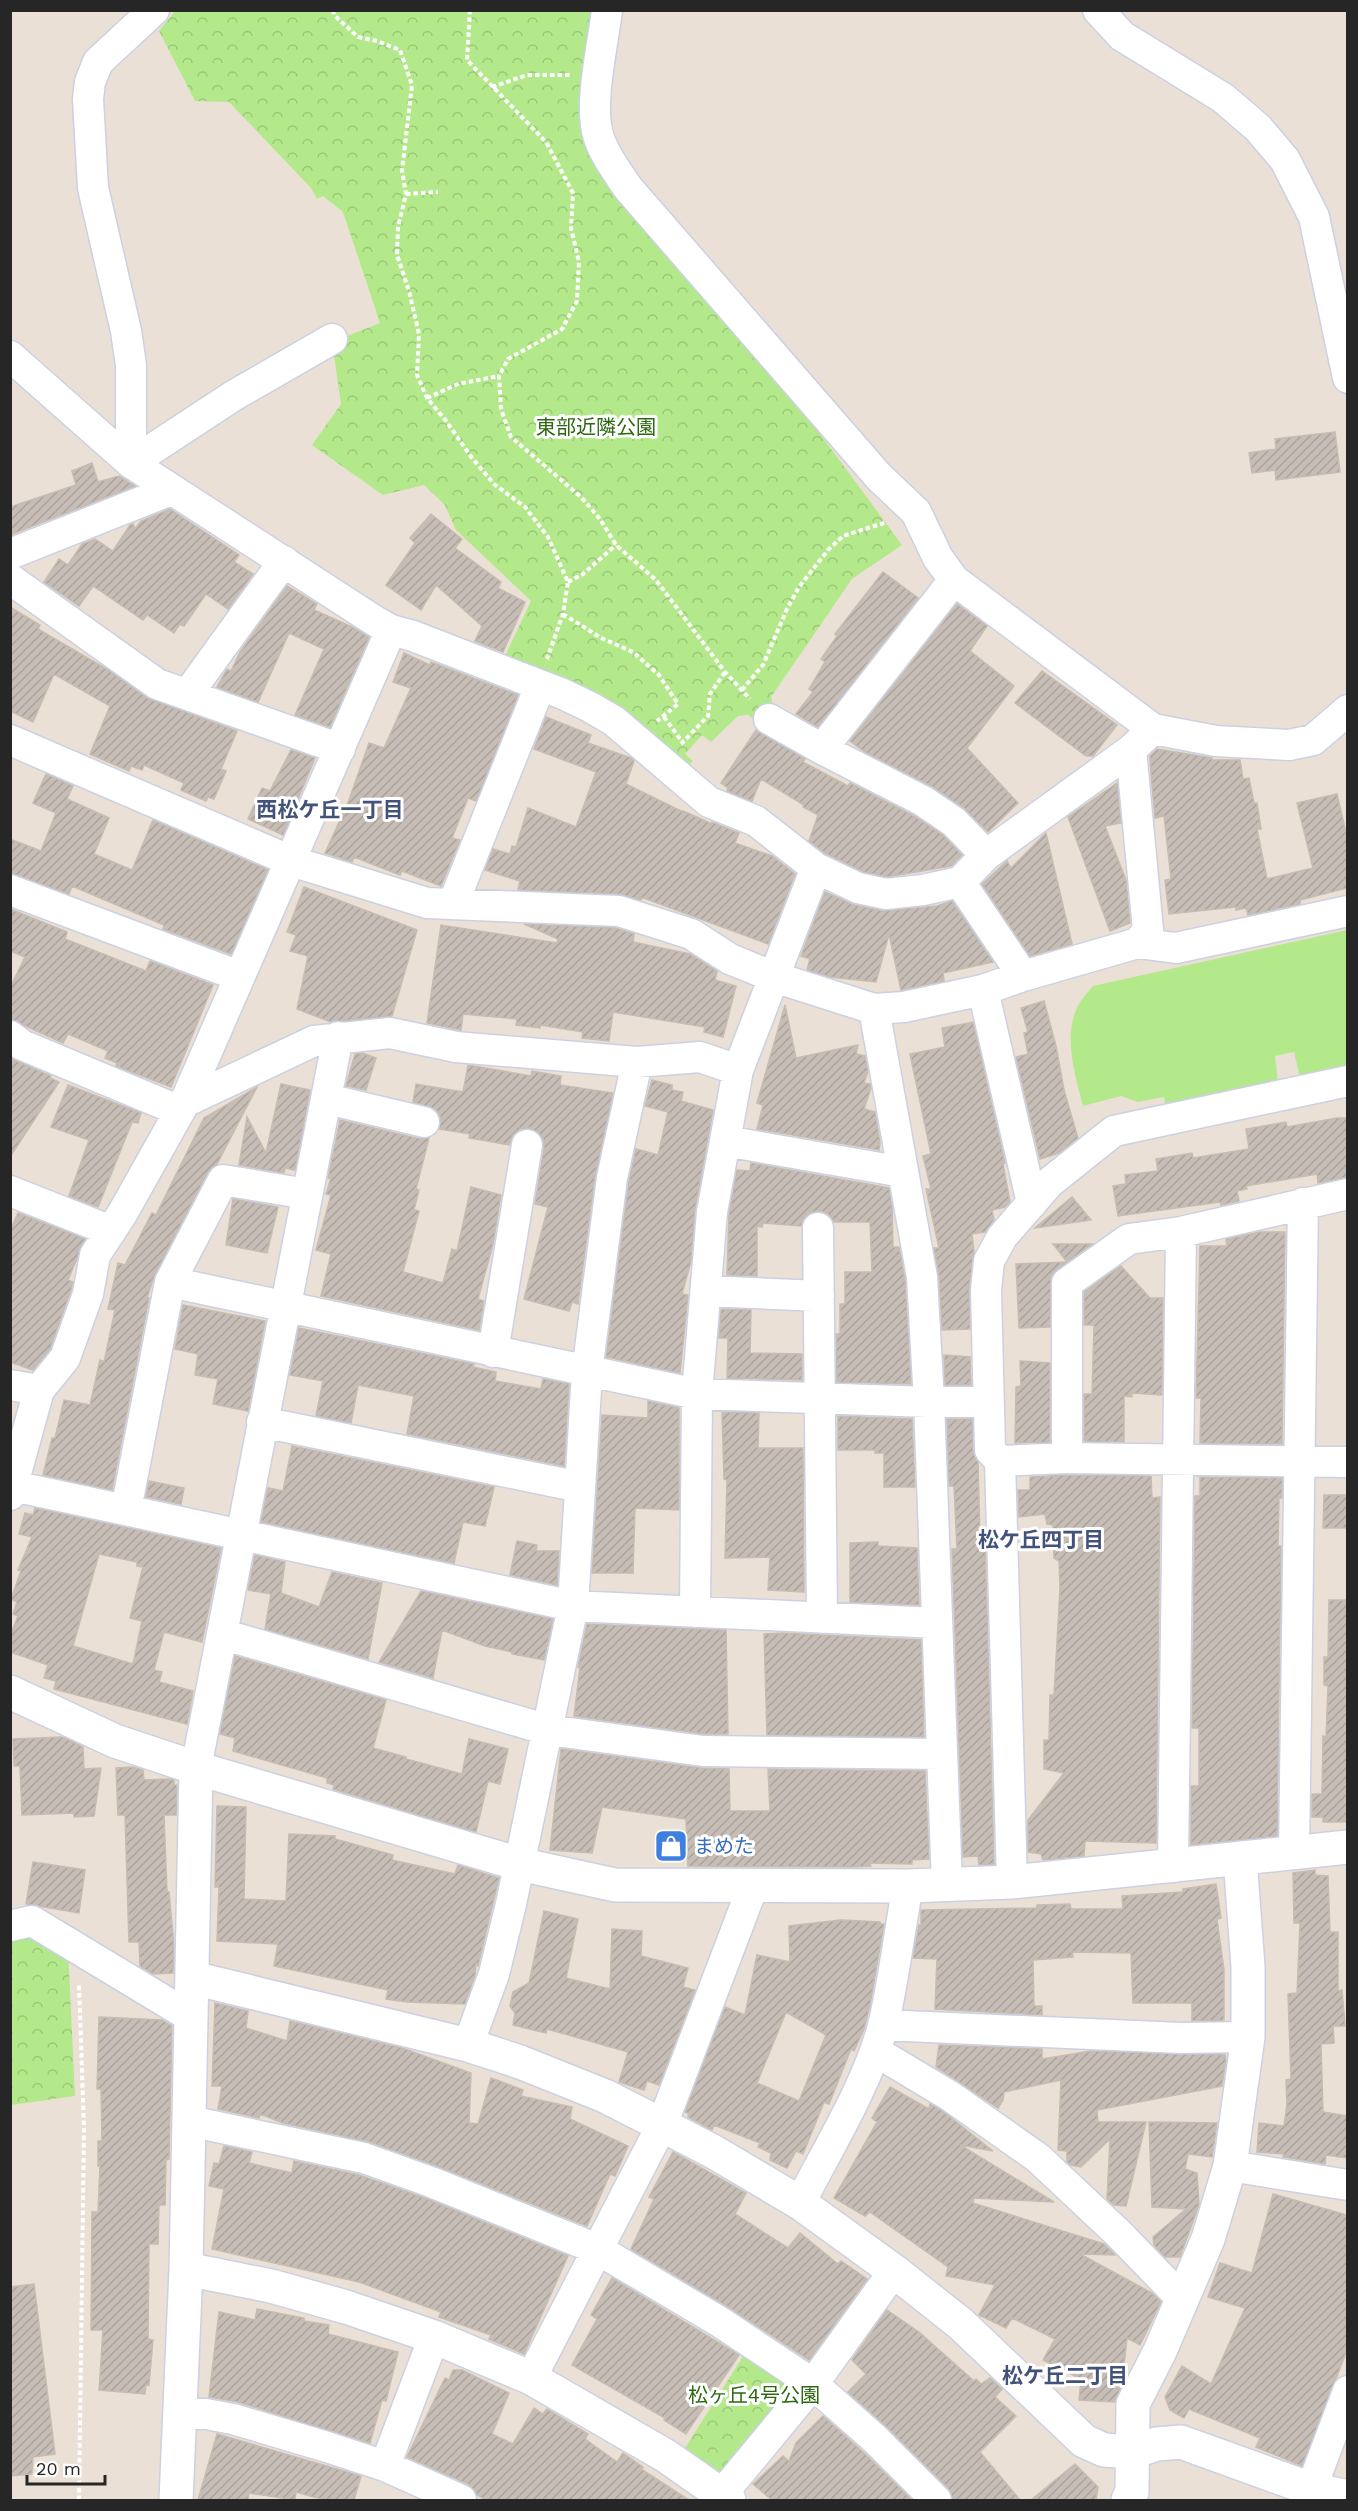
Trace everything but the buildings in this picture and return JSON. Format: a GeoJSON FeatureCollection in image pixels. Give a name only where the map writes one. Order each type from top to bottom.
{"type":"FeatureCollection","features":[{"type":"Feature","properties":{"kind":"street"},"geometry":{"type":"LineString","coordinates":[[131,463],[131,365],[126,331],[93,188],[89,152],[88,99],[90,82],[98,62],[154,10]]}},
{"type":"Feature","properties":{"kind":"street"},"geometry":{"type":"LineString","coordinates":[[607,10],[596,96],[597,131],[606,154],[628,188],[879,477],[916,512],[938,558],[954,580],[1153,729],[1216,741],[1289,745],[1313,740],[1347,710]]}},
{"type":"Feature","properties":{"kind":"street"},"geometry":{"type":"LineString","coordinates":[[1098,10],[1122,36],[1223,98],[1258,128],[1285,160],[1314,218],[1347,375]]}},
{"type":"Feature","properties":{"kind":"street"},"geometry":{"type":"LineString","coordinates":[[131,463],[233,396],[332,339]]}},
{"type":"Feature","properties":{"kind":"street"},"geometry":{"type":"LineString","coordinates":[[10,356],[131,463],[391,630],[413,636],[563,694],[590,707],[634,738],[709,802],[756,821],[816,868],[858,888],[886,894],[923,890],[960,882],[986,855],[1131,750],[1153,729]]}},
{"type":"Feature","properties":{"kind":"street"},"geometry":{"type":"LineString","coordinates":[[10,554],[171,490]]}},
{"type":"Feature","properties":{"kind":"street"},"geometry":{"type":"LineString","coordinates":[[187,695],[284,561]]}},
{"type":"Feature","properties":{"kind":"street"},"geometry":{"type":"LineString","coordinates":[[10,579],[157,684],[340,749]]}},
{"type":"Feature","properties":{"kind":"street"},"geometry":{"type":"LineString","coordinates":[[822,750],[954,580]]}},
{"type":"Feature","properties":{"kind":"street"},"geometry":{"type":"LineString","coordinates":[[391,630],[183,1107],[95,1255],[88,1294],[65,1358],[39,1390],[12,1490],[126,1510],[573,1606],[938,1623]]}},
{"type":"Feature","properties":{"kind":"street"},"geometry":{"type":"LineString","coordinates":[[453,904],[540,686]]}},
{"type":"Feature","properties":{"kind":"street"},"geometry":{"type":"LineString","coordinates":[[769,718],[822,750],[923,801],[954,822],[986,855]]}},
{"type":"Feature","properties":{"kind":"street"},"geometry":{"type":"LineString","coordinates":[[15,747],[291,861],[427,903],[619,911],[691,934],[730,959],[774,977],[874,1009],[904,1007],[983,990],[1138,943],[1176,948],[1347,911]]}},
{"type":"Feature","properties":{"kind":"street"},"geometry":{"type":"LineString","coordinates":[[1131,750],[1148,930],[1138,943]]}},
{"type":"Feature","properties":{"kind":"street"},"geometry":{"type":"LineString","coordinates":[[695,1612],[697,1394],[712,1212],[738,1070],[816,868]]}},
{"type":"Feature","properties":{"kind":"street"},"geometry":{"type":"LineString","coordinates":[[960,882],[1023,976]]}},
{"type":"Feature","properties":{"kind":"street"},"geometry":{"type":"LineString","coordinates":[[10,890],[239,976]]}},
{"type":"Feature","properties":{"kind":"street"},"geometry":{"type":"LineString","coordinates":[[983,990],[1032,1203]]}},
{"type":"Feature","properties":{"kind":"street"},"geometry":{"type":"LineString","coordinates":[[874,1009],[922,1277],[929,1402],[947,1885]]}},
{"type":"Feature","properties":{"kind":"street"},"geometry":{"type":"LineString","coordinates":[[10,1036],[22,1045],[183,1107],[314,1041],[390,1033],[456,1047],[637,1062],[700,1057],[738,1070]]}},
{"type":"Feature","properties":{"kind":"street"},"geometry":{"type":"LineString","coordinates":[[176,2500],[186,2269],[196,1768],[338,1037]]}},
{"type":"Feature","properties":{"kind":"street"},"geometry":{"type":"LineString","coordinates":[[468,2045],[494,1974],[573,1606],[587,1372],[612,1178],[637,1062]]}},
{"type":"Feature","properties":{"kind":"street"},"geometry":{"type":"LineString","coordinates":[[1011,1882],[1000,1461],[990,1450],[988,1402],[986,1290],[988,1261],[1002,1237],[1050,1182],[1114,1131],[1347,1081]]}},
{"type":"Feature","properties":{"kind":"street"},"geometry":{"type":"LineString","coordinates":[[327,1099],[424,1122]]}},
{"type":"Feature","properties":{"kind":"street"},"geometry":{"type":"LineString","coordinates":[[725,1141],[903,1172]]}},
{"type":"Feature","properties":{"kind":"street"},"geometry":{"type":"LineString","coordinates":[[493,1352],[527,1145]]}},
{"type":"Feature","properties":{"kind":"street"},"geometry":{"type":"LineString","coordinates":[[126,1510],[170,1282],[223,1180],[307,1194]]}},
{"type":"Feature","properties":{"kind":"street"},"geometry":{"type":"LineString","coordinates":[[1067,1458],[1067,1283],[1129,1239],[1181,1232],[1347,1194]]}},
{"type":"Feature","properties":{"kind":"street"},"geometry":{"type":"LineString","coordinates":[[12,1195],[111,1231]]}},
{"type":"Feature","properties":{"kind":"street"},"geometry":{"type":"LineString","coordinates":[[1294,1854],[1303,1203]]}},
{"type":"Feature","properties":{"kind":"street"},"geometry":{"type":"LineString","coordinates":[[818,1228],[822,1618]]}},
{"type":"Feature","properties":{"kind":"street"},"geometry":{"type":"LineString","coordinates":[[1173,1867],[1181,1232]]}},
{"type":"Feature","properties":{"kind":"street"},"geometry":{"type":"LineString","coordinates":[[170,1282],[697,1394],[988,1402]]}},
{"type":"Feature","properties":{"kind":"street"},"geometry":{"type":"LineString","coordinates":[[706,1291],[819,1296]]}},
{"type":"Feature","properties":{"kind":"street"},"geometry":{"type":"LineString","coordinates":[[10,1385],[39,1390]]}},
{"type":"Feature","properties":{"kind":"street"},"geometry":{"type":"LineString","coordinates":[[262,1422],[580,1487]]}},
{"type":"Feature","properties":{"kind":"street"},"geometry":{"type":"LineString","coordinates":[[1000,1461],[1067,1458],[1347,1462]]}},
{"type":"Feature","properties":{"kind":"street"},"geometry":{"type":"LineString","coordinates":[[222,1634],[548,1730],[703,1751],[942,1754]]}},
{"type":"Feature","properties":{"kind":"street"},"geometry":{"type":"LineString","coordinates":[[10,1692],[116,1741],[196,1768],[519,1864],[615,1885],[908,1886],[1011,1882],[1173,1867],[1347,1847]]}},
{"type":"Feature","properties":{"kind":"street"},"geometry":{"type":"LineString","coordinates":[[1128,2500],[1132,2492],[1133,2404],[1183,2300],[1208,2239],[1230,2166],[1248,2037],[1248,1966],[1240,1858]]}},
{"type":"Feature","properties":{"kind":"street"},"geometry":{"type":"LineString","coordinates":[[531,2378],[662,2125],[753,1886]]}},
{"type":"Feature","properties":{"kind":"street"},"geometry":{"type":"LineString","coordinates":[[800,2204],[853,2100],[879,2038],[908,1886]]}},
{"type":"Feature","properties":{"kind":"street"},"geometry":{"type":"LineString","coordinates":[[10,1926],[32,1921],[78,1946],[191,2016]]}},
{"type":"Feature","properties":{"kind":"street"},"geometry":{"type":"LineString","coordinates":[[193,1978],[468,2045],[520,2062],[605,2096],[714,2152],[800,2204],[894,2271],[962,2324],[1084,2441],[1104,2450],[1132,2452],[1157,2444],[1181,2442],[1309,2495],[1347,2498]]}},
{"type":"Feature","properties":{"kind":"street"},"geometry":{"type":"LineString","coordinates":[[879,2038],[1248,2037]]}},
{"type":"Feature","properties":{"kind":"street"},"geometry":{"type":"LineString","coordinates":[[879,2038],[950,2096],[1038,2158],[1119,2234],[1183,2300]]}},
{"type":"Feature","properties":{"kind":"street"},"geometry":{"type":"LineString","coordinates":[[189,2121],[364,2158],[431,2182],[597,2249],[720,2322],[813,2384],[875,2439],[936,2500]]}},
{"type":"Feature","properties":{"kind":"street"},"geometry":{"type":"LineString","coordinates":[[1230,2166],[1347,2185]]}},
{"type":"Feature","properties":{"kind":"street"},"geometry":{"type":"LineString","coordinates":[[186,2269],[272,2286],[346,2307],[434,2337],[531,2378],[666,2456],[723,2499],[813,2384],[894,2271]]}},
{"type":"Feature","properties":{"kind":"street"},"geometry":{"type":"LineString","coordinates":[[385,2466],[434,2337]]}},
{"type":"Feature","properties":{"kind":"street"},"geometry":{"type":"LineString","coordinates":[[1309,2495],[1345,2403]]}},
{"type":"Feature","properties":{"kind":"street"},"geometry":{"type":"LineString","coordinates":[[181,2414],[206,2414],[233,2420],[385,2466],[461,2500]]}},
{"type":"Feature","properties":{"kind":"path"},"geometry":{"type":"LineString","coordinates":[[333,10],[334,15],[358,37],[377,40],[400,50],[412,85],[402,171],[406,194],[399,227],[397,255],[419,334],[417,375],[427,398],[494,484],[525,507],[548,537],[568,582],[563,614],[553,643]]}},
{"type":"Feature","properties":{"kind":"path"},"geometry":{"type":"LineString","coordinates":[[471,10],[467,60],[546,142],[573,193],[571,228],[579,262],[578,301],[562,329],[508,359],[499,376],[501,408],[511,437],[581,498],[600,519],[616,545],[656,580],[725,672],[769,718]]}},
{"type":"Feature","properties":{"kind":"path"},"geometry":{"type":"LineString","coordinates":[[492,87],[527,75],[562,74],[599,79]]}},
{"type":"Feature","properties":{"kind":"path"},"geometry":{"type":"LineString","coordinates":[[406,194],[438,192]]}},
{"type":"Feature","properties":{"kind":"path"},"geometry":{"type":"LineString","coordinates":[[427,398],[458,384],[499,376]]}},
{"type":"Feature","properties":{"kind":"path"},"geometry":{"type":"LineString","coordinates":[[742,690],[763,665],[799,587],[828,550],[843,536],[916,512]]}},
{"type":"Feature","properties":{"kind":"path"},"geometry":{"type":"LineString","coordinates":[[568,582],[583,574],[616,545]]}},
{"type":"Feature","properties":{"kind":"path"},"geometry":{"type":"LineString","coordinates":[[563,614],[601,638],[633,652],[659,675],[678,704],[634,738]]}},
{"type":"Feature","properties":{"kind":"path"},"geometry":{"type":"LineString","coordinates":[[699,726],[708,716],[710,694],[725,672]]}},
{"type":"Feature","properties":{"kind":"path"},"geometry":{"type":"LineString","coordinates":[[663,717],[682,743]]}},
{"type":"Feature","properties":{"kind":"path"},"geometry":{"type":"LineString","coordinates":[[78,1946],[84,2130],[79,2500]]}},
{"type":"Feature","properties":{"kind":"green space","name":"東部近隣公園"},"geometry":{"type":"Polygon","coordinates":[[[176,10],[598,11],[593,148],[764,358],[902,545],[852,579],[771,697],[775,714],[761,725],[748,715],[738,716],[711,742],[702,735],[685,754],[693,761],[686,768],[505,656],[531,601],[456,530],[445,505],[424,485],[383,495],[312,445],[341,404],[332,342],[380,323],[343,212],[323,196],[317,199],[311,188],[229,102],[195,101],[159,31],[176,10]]]}},
{"type":"Feature","properties":{"kind":"green space"},"geometry":{"type":"Polygon","coordinates":[[[1347,930],[1347,1068],[1300,1078],[1294,1052],[1275,1056],[1278,1083],[1166,1107],[1164,1097],[1138,1102],[1121,1096],[1083,1106],[1072,1055],[1071,1028],[1079,1004],[1093,986],[1347,930]]]}},
{"type":"Feature","properties":{"kind":"green space"},"geometry":{"type":"Polygon","coordinates":[[[35,1936],[68,1948],[75,2096],[11,2105],[10,1938],[35,1936]]]}},
{"type":"Feature","properties":{"kind":"green space","name":"松ヶ丘4号公園"},"geometry":{"type":"Polygon","coordinates":[[[747,2350],[796,2386],[723,2475],[685,2448],[747,2350]]]}},
{"type":"Feature","properties":{"kind":"place","name":"まめた"},"geometry":{"type":"Point","coordinates":[671,1846]}},
{"type":"Feature","properties":{"kind":"district","name":"西松ケ丘一丁目"},"geometry":{"type":"Point","coordinates":[330,810]}},
{"type":"Feature","properties":{"kind":"district","name":"松ケ丘四丁目"},"geometry":{"type":"Point","coordinates":[1041,1540]}},
{"type":"Feature","properties":{"kind":"district","name":"松ケ丘二丁目"},"geometry":{"type":"Point","coordinates":[1065,2376]}}]}
